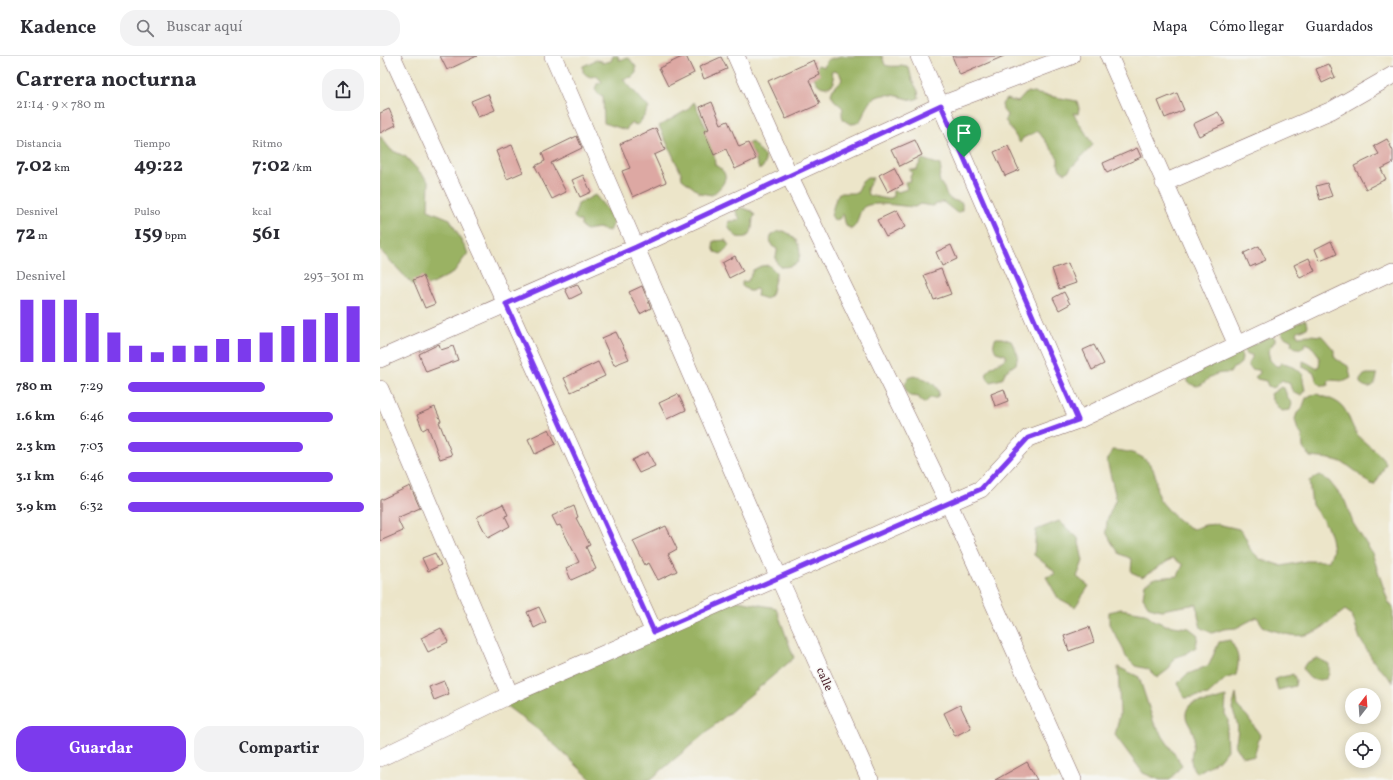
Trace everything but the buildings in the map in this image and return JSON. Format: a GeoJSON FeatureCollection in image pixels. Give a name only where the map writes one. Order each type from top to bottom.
{"type":"FeatureCollection","features":[{"type":"Feature","properties":{"kind":"street"},"geometry":{"type":"LineString","coordinates":[[392,56],[654,632]]}},
{"type":"Feature","properties":{"kind":"street","name":"calle"},"geometry":{"type":"LineString","coordinates":[[553,56],[779,578],[870,780]]}},
{"type":"Feature","properties":{"kind":"street"},"geometry":{"type":"LineString","coordinates":[[736,56],[789,175],[949,504],[1073,780]]}},
{"type":"Feature","properties":{"kind":"street"},"geometry":{"type":"LineString","coordinates":[[919,56],[1078,420]]}},
{"type":"Feature","properties":{"kind":"street"},"geometry":{"type":"LineString","coordinates":[[380,359],[636,247],[941,105],[1071,56]]}},
{"type":"Feature","properties":{"kind":"street"},"geometry":{"type":"LineString","coordinates":[[1108,56],[1237,345]]}},
{"type":"Feature","properties":{"kind":"street"},"geometry":{"type":"LineString","coordinates":[[1164,183],[1332,110],[1393,75]]}},
{"type":"Feature","properties":{"kind":"street"},"geometry":{"type":"LineString","coordinates":[[380,758],[510,695],[981,489],[1028,438],[1078,420],[1393,271]]}},
{"type":"Feature","properties":{"kind":"street"},"geometry":{"type":"LineString","coordinates":[[380,390],[510,695]]}},
{"type":"Feature","properties":{"kind":"green space"},"geometry":{"type":"Polygon","coordinates":[[[613,56],[618,56],[619,60],[629,58],[636,67],[636,73],[632,77],[623,79],[649,108],[637,125],[630,123],[626,130],[604,123],[603,96],[598,94],[595,89],[597,84],[602,82],[596,75],[592,77],[583,72],[583,66],[596,60],[602,61],[602,63],[611,61],[613,56]]]}},
{"type":"Feature","properties":{"kind":"green space"},"geometry":{"type":"Polygon","coordinates":[[[840,56],[882,56],[885,65],[903,66],[909,68],[912,80],[918,91],[919,98],[913,100],[892,95],[879,96],[870,102],[859,122],[852,124],[848,123],[842,117],[843,108],[834,100],[831,94],[833,89],[842,80],[840,74],[835,71],[831,72],[834,83],[825,87],[817,83],[814,75],[818,65],[824,67],[827,60],[833,58],[835,59],[840,56]]]}},
{"type":"Feature","properties":{"kind":"green space"},"geometry":{"type":"Polygon","coordinates":[[[1027,92],[1077,101],[1079,108],[1078,114],[1073,113],[1093,145],[1066,173],[1060,170],[1058,158],[1038,131],[1023,138],[1020,143],[1005,120],[1007,115],[1003,110],[1002,104],[1006,99],[1018,102],[1027,92]]]}},
{"type":"Feature","properties":{"kind":"green space"},"geometry":{"type":"Polygon","coordinates":[[[694,102],[713,142],[715,165],[724,172],[725,176],[723,184],[712,195],[700,193],[682,179],[681,173],[659,126],[687,110],[694,102]]]}},
{"type":"Feature","properties":{"kind":"green space"},"geometry":{"type":"Polygon","coordinates":[[[380,136],[391,150],[406,157],[429,182],[428,210],[450,219],[468,253],[453,273],[430,285],[413,285],[380,250],[380,136]]]}},
{"type":"Feature","properties":{"kind":"green space"},"geometry":{"type":"Polygon","coordinates":[[[752,142],[765,157],[765,164],[761,169],[759,169],[753,152],[746,147],[747,144],[752,142]]]}},
{"type":"Feature","properties":{"kind":"green space"},"geometry":{"type":"Polygon","coordinates":[[[922,159],[940,165],[940,182],[950,199],[962,203],[962,210],[957,213],[943,202],[932,206],[920,204],[915,207],[871,204],[862,209],[856,224],[852,229],[846,226],[843,214],[839,219],[834,220],[831,215],[839,193],[857,193],[862,182],[867,178],[873,178],[867,189],[868,195],[887,199],[893,197],[893,191],[898,192],[907,189],[905,182],[911,181],[910,177],[912,173],[909,169],[916,170],[922,159]]]}},
{"type":"Feature","properties":{"kind":"green space"},"geometry":{"type":"Polygon","coordinates":[[[595,195],[615,219],[609,231],[598,228],[586,230],[581,226],[581,221],[578,221],[574,217],[578,204],[595,195]]]}},
{"type":"Feature","properties":{"kind":"green space"},"geometry":{"type":"Polygon","coordinates":[[[737,208],[752,211],[755,216],[753,218],[751,233],[746,237],[737,237],[728,226],[729,221],[740,219],[735,210],[737,208]]]}},
{"type":"Feature","properties":{"kind":"green space"},"geometry":{"type":"Polygon","coordinates":[[[784,231],[792,236],[798,244],[800,252],[798,262],[782,267],[777,263],[777,249],[772,246],[770,239],[774,233],[784,231]]]}},
{"type":"Feature","properties":{"kind":"green space"},"geometry":{"type":"Polygon","coordinates":[[[726,240],[729,245],[726,250],[721,254],[715,252],[713,247],[714,241],[726,240]]]}},
{"type":"Feature","properties":{"kind":"green space"},"geometry":{"type":"Polygon","coordinates":[[[769,265],[776,272],[776,275],[771,295],[766,299],[757,296],[758,290],[755,289],[749,291],[742,286],[742,282],[748,281],[753,270],[761,266],[769,265]]]}},
{"type":"Feature","properties":{"kind":"green space"},"geometry":{"type":"Polygon","coordinates":[[[1305,320],[1308,325],[1307,328],[1298,331],[1298,336],[1322,336],[1334,350],[1334,356],[1336,359],[1348,366],[1351,378],[1345,381],[1329,380],[1328,385],[1322,386],[1317,382],[1314,373],[1303,367],[1303,361],[1316,368],[1319,366],[1320,363],[1317,353],[1306,343],[1303,348],[1295,347],[1291,344],[1292,341],[1283,336],[1280,331],[1305,320]]]}},
{"type":"Feature","properties":{"kind":"green space"},"geometry":{"type":"Polygon","coordinates":[[[1272,336],[1275,338],[1275,341],[1268,351],[1270,360],[1276,366],[1279,366],[1281,363],[1290,365],[1303,375],[1305,390],[1301,395],[1295,393],[1290,384],[1282,380],[1274,388],[1268,386],[1266,381],[1255,377],[1260,373],[1259,370],[1249,367],[1248,363],[1252,358],[1252,355],[1246,354],[1244,351],[1245,348],[1272,336]]]}},
{"type":"Feature","properties":{"kind":"green space"},"geometry":{"type":"Polygon","coordinates":[[[996,338],[1011,341],[1018,355],[1016,364],[1006,371],[1002,379],[990,382],[987,377],[988,370],[1006,358],[1006,355],[996,352],[995,350],[994,342],[996,338]]]}},
{"type":"Feature","properties":{"kind":"green space"},"geometry":{"type":"Polygon","coordinates":[[[1240,351],[1242,357],[1241,363],[1233,368],[1230,373],[1220,373],[1214,375],[1202,384],[1196,386],[1188,382],[1187,376],[1240,351]]]}},
{"type":"Feature","properties":{"kind":"green space"},"geometry":{"type":"Polygon","coordinates":[[[1367,374],[1377,374],[1376,381],[1370,387],[1364,386],[1360,383],[1360,380],[1367,374]]]}},
{"type":"Feature","properties":{"kind":"green space"},"geometry":{"type":"Polygon","coordinates":[[[913,376],[925,379],[932,383],[939,393],[937,398],[930,398],[923,403],[919,397],[910,396],[905,388],[905,385],[907,380],[913,376]]]}},
{"type":"Feature","properties":{"kind":"green space"},"geometry":{"type":"Polygon","coordinates":[[[1281,387],[1284,388],[1292,404],[1290,410],[1281,411],[1272,400],[1271,394],[1281,387]]]}},
{"type":"Feature","properties":{"kind":"green space"},"geometry":{"type":"Polygon","coordinates":[[[1317,394],[1334,400],[1342,406],[1357,434],[1380,455],[1386,463],[1374,485],[1366,481],[1349,466],[1334,460],[1310,457],[1303,448],[1302,435],[1298,431],[1295,419],[1297,413],[1302,409],[1306,398],[1317,394]]]}},
{"type":"Feature","properties":{"kind":"green space"},"geometry":{"type":"Polygon","coordinates":[[[1112,450],[1138,455],[1148,462],[1155,474],[1159,498],[1171,513],[1185,524],[1193,529],[1205,525],[1217,524],[1239,529],[1246,538],[1250,549],[1260,559],[1282,566],[1306,561],[1329,561],[1333,550],[1331,538],[1327,526],[1312,505],[1309,481],[1319,475],[1329,481],[1345,501],[1353,523],[1372,553],[1388,601],[1393,608],[1393,682],[1374,662],[1360,639],[1352,615],[1345,610],[1316,631],[1309,634],[1292,635],[1266,628],[1257,617],[1236,628],[1224,629],[1212,633],[1201,628],[1197,604],[1161,610],[1149,607],[1143,597],[1145,584],[1155,578],[1178,576],[1183,565],[1173,558],[1142,577],[1131,572],[1132,559],[1120,554],[1112,543],[1106,532],[1107,520],[1116,498],[1107,461],[1112,450]]]}},
{"type":"Feature","properties":{"kind":"green space"},"geometry":{"type":"Polygon","coordinates":[[[1059,521],[1078,538],[1083,561],[1077,577],[1089,586],[1075,607],[1058,598],[1046,577],[1055,574],[1053,570],[1034,555],[1036,530],[1059,521]]]}},
{"type":"Feature","properties":{"kind":"green space"},"geometry":{"type":"Polygon","coordinates":[[[733,600],[776,608],[794,658],[650,780],[592,780],[541,732],[501,702],[733,600]]]}},
{"type":"Feature","properties":{"kind":"green space"},"geometry":{"type":"Polygon","coordinates":[[[1121,609],[1145,613],[1154,620],[1165,625],[1189,628],[1198,635],[1196,647],[1185,654],[1174,658],[1169,669],[1157,678],[1148,669],[1135,666],[1126,657],[1122,646],[1109,624],[1109,612],[1121,609]]]}},
{"type":"Feature","properties":{"kind":"green space"},"geometry":{"type":"Polygon","coordinates":[[[1230,640],[1238,657],[1236,675],[1225,679],[1208,695],[1184,698],[1178,683],[1186,675],[1209,665],[1219,642],[1230,640]]]}},
{"type":"Feature","properties":{"kind":"green space"},"geometry":{"type":"Polygon","coordinates":[[[1317,658],[1329,664],[1329,674],[1326,679],[1315,680],[1309,678],[1303,668],[1306,663],[1317,658]]]}},
{"type":"Feature","properties":{"kind":"green space"},"geometry":{"type":"Polygon","coordinates":[[[1118,667],[1139,677],[1154,723],[1182,765],[1170,780],[1160,780],[1143,773],[1115,735],[1120,714],[1118,667]]]}},
{"type":"Feature","properties":{"kind":"green space"},"geometry":{"type":"Polygon","coordinates":[[[1293,674],[1296,680],[1295,686],[1278,690],[1275,679],[1293,674]]]}},
{"type":"Feature","properties":{"kind":"green space"},"geometry":{"type":"Polygon","coordinates":[[[1236,694],[1238,707],[1247,716],[1260,735],[1254,757],[1242,756],[1235,745],[1238,727],[1232,709],[1236,694]]]}},
{"type":"Feature","properties":{"kind":"green space"},"geometry":{"type":"Polygon","coordinates":[[[1226,697],[1225,714],[1228,719],[1226,732],[1227,750],[1219,760],[1197,773],[1191,761],[1194,734],[1186,717],[1187,710],[1190,705],[1194,703],[1208,702],[1226,697]]]}},
{"type":"Feature","properties":{"kind":"route"},"geometry":{"type":"LineString","coordinates":[[941,105],[964,157],[1078,420],[1028,438],[981,489],[654,632],[506,304],[636,247],[941,105]]}}]}
